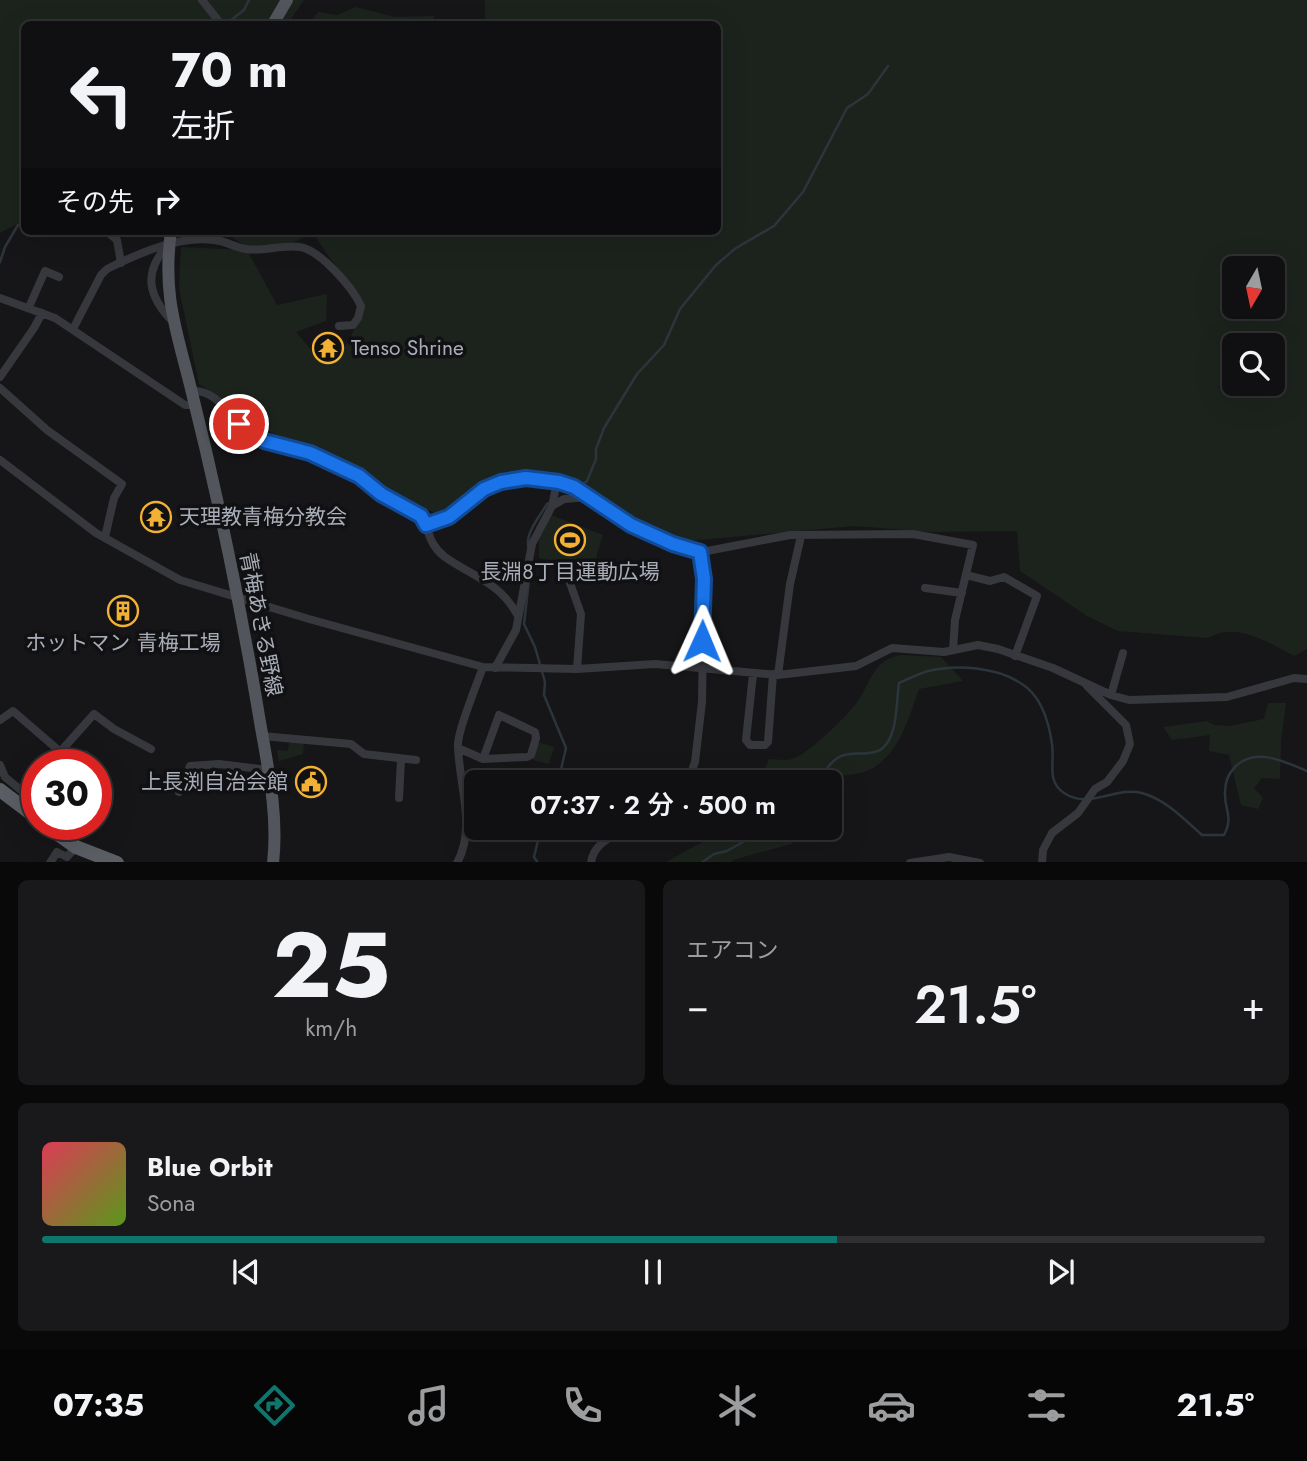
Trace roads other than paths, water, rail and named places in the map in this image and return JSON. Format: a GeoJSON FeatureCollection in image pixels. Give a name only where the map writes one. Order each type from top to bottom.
{"type":"FeatureCollection","features":[{"type":"Feature","properties":{"kind":"highway"},"geometry":{"type":"LineString","coordinates":[[0,790],[21,806]]}},
{"type":"Feature","properties":{"kind":"highway"},"geometry":{"type":"LineString","coordinates":[[66,840],[76,847],[114,862]]}},
{"type":"Feature","properties":{"kind":"main road"},"geometry":{"type":"LineString","coordinates":[[275,21],[287,0]]}},
{"type":"Feature","properties":{"kind":"main road","name":"青梅あきる野線"},"geometry":{"type":"LineString","coordinates":[[170,237],[167,271],[173,322],[192,391],[237,597],[268,770],[276,838],[273,862]]}},
{"type":"Feature","properties":{"kind":"street"},"geometry":{"type":"LineString","coordinates":[[202,0],[219,21]]}},
{"type":"Feature","properties":{"kind":"street"},"geometry":{"type":"LineString","coordinates":[[111,235],[117,240],[121,263]]}},
{"type":"Feature","properties":{"kind":"street"},"geometry":{"type":"LineString","coordinates":[[73,329],[101,275],[170,237],[219,240],[247,250],[300,247],[311,251],[340,276],[361,306],[353,325],[338,326]]}},
{"type":"Feature","properties":{"kind":"street"},"geometry":{"type":"LineString","coordinates":[[29,307],[45,271],[60,276]]}},
{"type":"Feature","properties":{"kind":"street"},"geometry":{"type":"LineString","coordinates":[[0,298],[29,307],[73,329],[185,405],[195,405]]}},
{"type":"Feature","properties":{"kind":"street"},"geometry":{"type":"LineString","coordinates":[[0,377],[42,313]]}},
{"type":"Feature","properties":{"kind":"street"},"geometry":{"type":"LineString","coordinates":[[0,388],[47,430],[122,484],[114,498],[105,537]]}},
{"type":"Feature","properties":{"kind":"street"},"geometry":{"type":"LineString","coordinates":[[192,391],[201,390],[218,400],[246,431],[264,441],[310,453],[359,476],[381,494],[421,516],[436,550],[490,583],[518,616]]}},
{"type":"Feature","properties":{"kind":"street"},"geometry":{"type":"LineString","coordinates":[[0,460],[105,537],[180,580],[309,620],[483,667],[577,669],[655,664],[776,675],[856,666],[892,648],[953,650],[978,645],[1054,668],[1111,695],[1129,700],[1227,697],[1294,678],[1307,679]]}},
{"type":"Feature","properties":{"kind":"street"},"geometry":{"type":"LineString","coordinates":[[426,525],[449,517],[478,493],[501,482],[526,478],[557,482],[578,489],[631,525],[673,544],[700,552],[774,537],[801,536],[914,534],[973,545],[955,620],[953,650]]}},
{"type":"Feature","properties":{"kind":"street"},"geometry":{"type":"LineString","coordinates":[[495,668],[516,629],[531,544],[552,506],[557,482]]}},
{"type":"Feature","properties":{"kind":"street"},"geometry":{"type":"LineString","coordinates":[[552,506],[564,499],[592,497]]}},
{"type":"Feature","properties":{"kind":"street"},"geometry":{"type":"LineString","coordinates":[[753,674],[746,740],[750,745],[765,745],[768,742],[790,584],[801,536]]}},
{"type":"Feature","properties":{"kind":"street"},"geometry":{"type":"LineString","coordinates":[[692,770],[697,750],[704,667],[704,579],[700,552]]}},
{"type":"Feature","properties":{"kind":"street"},"geometry":{"type":"LineString","coordinates":[[966,575],[989,580],[1004,577],[1037,596],[1015,656]]}},
{"type":"Feature","properties":{"kind":"street"},"geometry":{"type":"LineString","coordinates":[[570,583],[581,614],[577,669]]}},
{"type":"Feature","properties":{"kind":"street"},"geometry":{"type":"LineString","coordinates":[[925,588],[962,593]]}},
{"type":"Feature","properties":{"kind":"street"},"geometry":{"type":"LineString","coordinates":[[1111,695],[1123,653]]}},
{"type":"Feature","properties":{"kind":"street"},"geometry":{"type":"LineString","coordinates":[[464,793],[457,742],[483,667]]}},
{"type":"Feature","properties":{"kind":"street"},"geometry":{"type":"LineString","coordinates":[[1042,862],[1043,850],[1052,833],[1079,813],[1091,794],[1107,782],[1123,761],[1130,744],[1126,725],[1082,682]]}},
{"type":"Feature","properties":{"kind":"street"},"geometry":{"type":"LineString","coordinates":[[0,720],[13,711],[57,749]]}},
{"type":"Feature","properties":{"kind":"street"},"geometry":{"type":"LineString","coordinates":[[63,749],[94,714],[114,729],[151,749]]}},
{"type":"Feature","properties":{"kind":"street"},"geometry":{"type":"LineString","coordinates":[[458,748],[483,758],[527,757],[531,755],[535,732],[499,716],[483,758]]}},
{"type":"Feature","properties":{"kind":"street"},"geometry":{"type":"LineString","coordinates":[[262,736],[351,744],[364,754],[416,760]]}},
{"type":"Feature","properties":{"kind":"street"},"geometry":{"type":"LineString","coordinates":[[398,798],[401,760]]}},
{"type":"Feature","properties":{"kind":"street"},"geometry":{"type":"LineString","coordinates":[[179,792],[190,766],[219,764],[268,770]]}},
{"type":"Feature","properties":{"kind":"street"},"geometry":{"type":"LineString","coordinates":[[0,765],[5,777],[21,791]]}},
{"type":"Feature","properties":{"kind":"street"},"geometry":{"type":"LineString","coordinates":[[458,862],[464,840]]}},
{"type":"Feature","properties":{"kind":"street"},"geometry":{"type":"LineString","coordinates":[[591,862],[592,853],[606,840]]}},
{"type":"Feature","properties":{"kind":"street"},"geometry":{"type":"LineString","coordinates":[[51,862],[57,852],[68,857],[76,847]]}},
{"type":"Feature","properties":{"kind":"street"},"geometry":{"type":"LineString","coordinates":[[916,862],[949,857],[975,862]]}},
{"type":"Feature","properties":{"kind":"waterway"},"geometry":{"type":"LineString","coordinates":[[230,21],[244,10],[249,0]]}},
{"type":"Feature","properties":{"kind":"waterway"},"geometry":{"type":"LineString","coordinates":[[579,487],[587,481],[604,428],[637,374],[664,345],[680,309],[716,265],[736,248],[774,226],[803,192],[847,108],[868,94],[888,66]]}},
{"type":"Feature","properties":{"kind":"waterway"},"geometry":{"type":"LineString","coordinates":[[0,262],[5,247],[18,225],[21,224]]}},
{"type":"Feature","properties":{"kind":"waterway"},"geometry":{"type":"LineString","coordinates":[[528,546],[534,524],[547,504],[552,502]]}},
{"type":"Feature","properties":{"kind":"waterway"},"geometry":{"type":"LineString","coordinates":[[530,573],[532,559]]}},
{"type":"Feature","properties":{"kind":"waterway"},"geometry":{"type":"LineString","coordinates":[[529,580],[524,624],[535,647],[545,682],[544,695],[566,748],[561,770]]}},
{"type":"Feature","properties":{"kind":"waterway"},"geometry":{"type":"LineString","coordinates":[[827,770],[839,757],[846,754],[870,753],[884,747],[894,726],[899,683],[928,671],[976,668],[1012,678],[1034,695],[1049,727],[1055,783],[1064,793],[1074,798],[1093,799],[1122,792],[1142,793],[1167,805],[1202,835],[1224,835],[1228,823],[1226,781],[1243,761],[1270,758],[1307,771]]}},
{"type":"Feature","properties":{"kind":"waterway"},"geometry":{"type":"LineString","coordinates":[[537,862],[534,857],[538,840]]}},
{"type":"Feature","properties":{"kind":"waterway"},"geometry":{"type":"LineString","coordinates":[[702,862],[746,840]]}},
{"type":"Feature","properties":{"kind":"place","name":"Tenso Shrine"},"geometry":{"type":"Point","coordinates":[328,348]}},
{"type":"Feature","properties":{"kind":"place","name":"天理教青梅分教会"},"geometry":{"type":"Point","coordinates":[156,517]}},
{"type":"Feature","properties":{"kind":"place","name":"長淵8丁目運動広場"},"geometry":{"type":"Point","coordinates":[570,540]}},
{"type":"Feature","properties":{"kind":"place","name":"ホットマン 青梅工場"},"geometry":{"type":"Point","coordinates":[123,611]}},
{"type":"Feature","properties":{"kind":"place","name":"上長渕自治会館"},"geometry":{"type":"Point","coordinates":[311,782]}}]}
